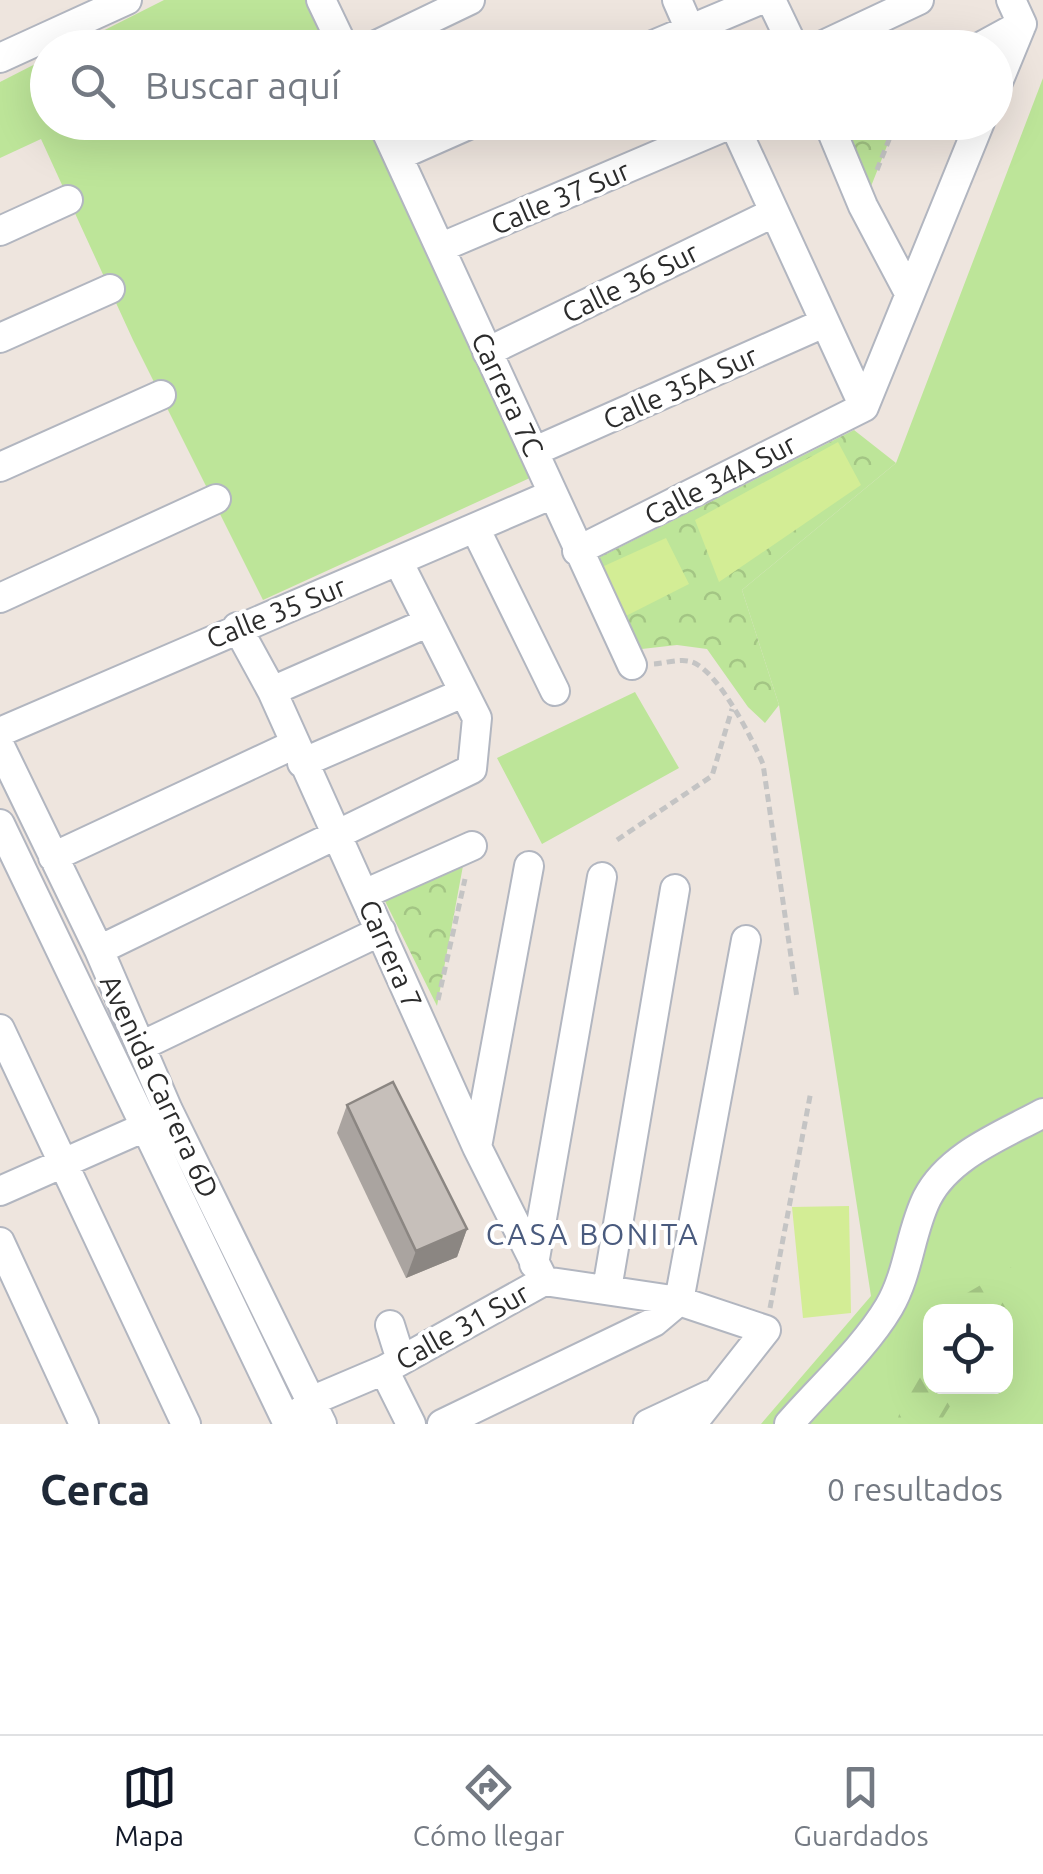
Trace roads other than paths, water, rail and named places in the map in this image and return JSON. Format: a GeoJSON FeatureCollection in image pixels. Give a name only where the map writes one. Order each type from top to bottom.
{"type":"FeatureCollection","features":[{"type":"Feature","properties":{"kind":"street"},"geometry":{"type":"LineString","coordinates":[[53,30],[127,0]]}},
{"type":"Feature","properties":{"kind":"street"},"geometry":{"type":"LineString","coordinates":[[321,0],[335,30]]}},
{"type":"Feature","properties":{"kind":"street"},"geometry":{"type":"LineString","coordinates":[[408,30],[470,0]]}},
{"type":"Feature","properties":{"kind":"street"},"geometry":{"type":"LineString","coordinates":[[677,0],[690,30]]}},
{"type":"Feature","properties":{"kind":"street"},"geometry":{"type":"LineString","coordinates":[[708,30],[760,0]]}},
{"type":"Feature","properties":{"kind":"street"},"geometry":{"type":"LineString","coordinates":[[771,0],[785,30]]}},
{"type":"Feature","properties":{"kind":"street"},"geometry":{"type":"LineString","coordinates":[[855,30],[919,0]]}},
{"type":"Feature","properties":{"kind":"street"},"geometry":{"type":"LineString","coordinates":[[997,30],[1016,12]]}},
{"type":"Feature","properties":{"kind":"street"},"geometry":{"type":"LineString","coordinates":[[2,51],[30,40]]}},
{"type":"Feature","properties":{"kind":"street","name":"Carrera 7C"},"geometry":{"type":"LineString","coordinates":[[390,140],[632,666]]}},
{"type":"Feature","properties":{"kind":"street"},"geometry":{"type":"LineString","coordinates":[[398,156],[434,140]]}},
{"type":"Feature","properties":{"kind":"street","name":"Calle 37 Sur"},"geometry":{"type":"LineString","coordinates":[[442,247],[693,140]]}},
{"type":"Feature","properties":{"kind":"street"},"geometry":{"type":"LineString","coordinates":[[741,140],[864,406]]}},
{"type":"Feature","properties":{"kind":"street"},"geometry":{"type":"LineString","coordinates":[[838,140],[863,206],[908,293]]}},
{"type":"Feature","properties":{"kind":"street"},"geometry":{"type":"LineString","coordinates":[[864,406],[972,140]]}},
{"type":"Feature","properties":{"kind":"street"},"geometry":{"type":"LineString","coordinates":[[0,231],[68,200]]}},
{"type":"Feature","properties":{"kind":"street","name":"Calle 36 Sur"},"geometry":{"type":"LineString","coordinates":[[487,352],[773,213]]}},
{"type":"Feature","properties":{"kind":"street"},"geometry":{"type":"LineString","coordinates":[[0,338],[110,289]]}},
{"type":"Feature","properties":{"kind":"street","name":"Calle 35A Sur"},"geometry":{"type":"LineString","coordinates":[[536,452],[824,323]]}},
{"type":"Feature","properties":{"kind":"street"},"geometry":{"type":"LineString","coordinates":[[0,467],[161,395]]}},
{"type":"Feature","properties":{"kind":"street","name":"Calle 34A Sur"},"geometry":{"type":"LineString","coordinates":[[577,551],[864,406]]}},
{"type":"Feature","properties":{"kind":"street","name":"Calle 35 Sur"},"geometry":{"type":"LineString","coordinates":[[0,732],[553,494]]}},
{"type":"Feature","properties":{"kind":"street"},"geometry":{"type":"LineString","coordinates":[[0,598],[216,499]]}},
{"type":"Feature","properties":{"kind":"street"},"geometry":{"type":"LineString","coordinates":[[475,528],[555,691]]}},
{"type":"Feature","properties":{"kind":"street"},"geometry":{"type":"LineString","coordinates":[[99,950],[472,769],[478,718],[399,563]]}},
{"type":"Feature","properties":{"kind":"street"},"geometry":{"type":"LineString","coordinates":[[272,691],[427,623]]}},
{"type":"Feature","properties":{"kind":"street","name":"Carrera 7"},"geometry":{"type":"LineString","coordinates":[[237,627],[272,691],[297,754],[538,1272]]}},
{"type":"Feature","properties":{"kind":"street"},"geometry":{"type":"LineString","coordinates":[[53,856],[297,754],[463,693]]}},
{"type":"Feature","properties":{"kind":"street","name":"Avenida Carrera 6D"},"geometry":{"type":"LineString","coordinates":[[0,746],[317,1412]]}},
{"type":"Feature","properties":{"kind":"street","name":"Avenida Carrera 6D"},"geometry":{"type":"LineString","coordinates":[[0,824],[289,1424]]}},
{"type":"Feature","properties":{"kind":"street"},"geometry":{"type":"LineString","coordinates":[[364,894],[472,846]]}},
{"type":"Feature","properties":{"kind":"street"},"geometry":{"type":"LineString","coordinates":[[477,1147],[529,866]]}},
{"type":"Feature","properties":{"kind":"street"},"geometry":{"type":"LineString","coordinates":[[538,1272],[602,877]]}},
{"type":"Feature","properties":{"kind":"street"},"geometry":{"type":"LineString","coordinates":[[607,1289],[675,889]]}},
{"type":"Feature","properties":{"kind":"street"},"geometry":{"type":"LineString","coordinates":[[141,1046],[381,932]]}},
{"type":"Feature","properties":{"kind":"street"},"geometry":{"type":"LineString","coordinates":[[442,1424],[654,1322],[679,1301],[746,940]]}},
{"type":"Feature","properties":{"kind":"street"},"geometry":{"type":"LineString","coordinates":[[0,1029],[186,1424]]}},
{"type":"Feature","properties":{"kind":"street"},"geometry":{"type":"LineString","coordinates":[[789,1424],[888,1309],[910,1262],[926,1200],[940,1179],[959,1160],[1043,1112]]}},
{"type":"Feature","properties":{"kind":"street"},"geometry":{"type":"LineString","coordinates":[[0,1192],[145,1126]]}},
{"type":"Feature","properties":{"kind":"street"},"geometry":{"type":"LineString","coordinates":[[0,1242],[10,1289],[84,1424]]}},
{"type":"Feature","properties":{"kind":"street","name":"Calle 31 Sur"},"geometry":{"type":"LineString","coordinates":[[289,1424],[317,1412],[538,1272],[679,1301],[766,1330],[719,1391]]}},
{"type":"Feature","properties":{"kind":"street"},"geometry":{"type":"LineString","coordinates":[[390,1325],[392,1365],[411,1424]]}},
{"type":"Feature","properties":{"kind":"street"},"geometry":{"type":"LineString","coordinates":[[648,1424],[719,1391]]}},
{"type":"Feature","properties":{"kind":"street"},"geometry":{"type":"LineString","coordinates":[[692,1424],[719,1391]]}},
{"type":"Feature","properties":{"kind":"district","name":"CASA BONITA"},"geometry":{"type":"Point","coordinates":[593,1234]}}]}
